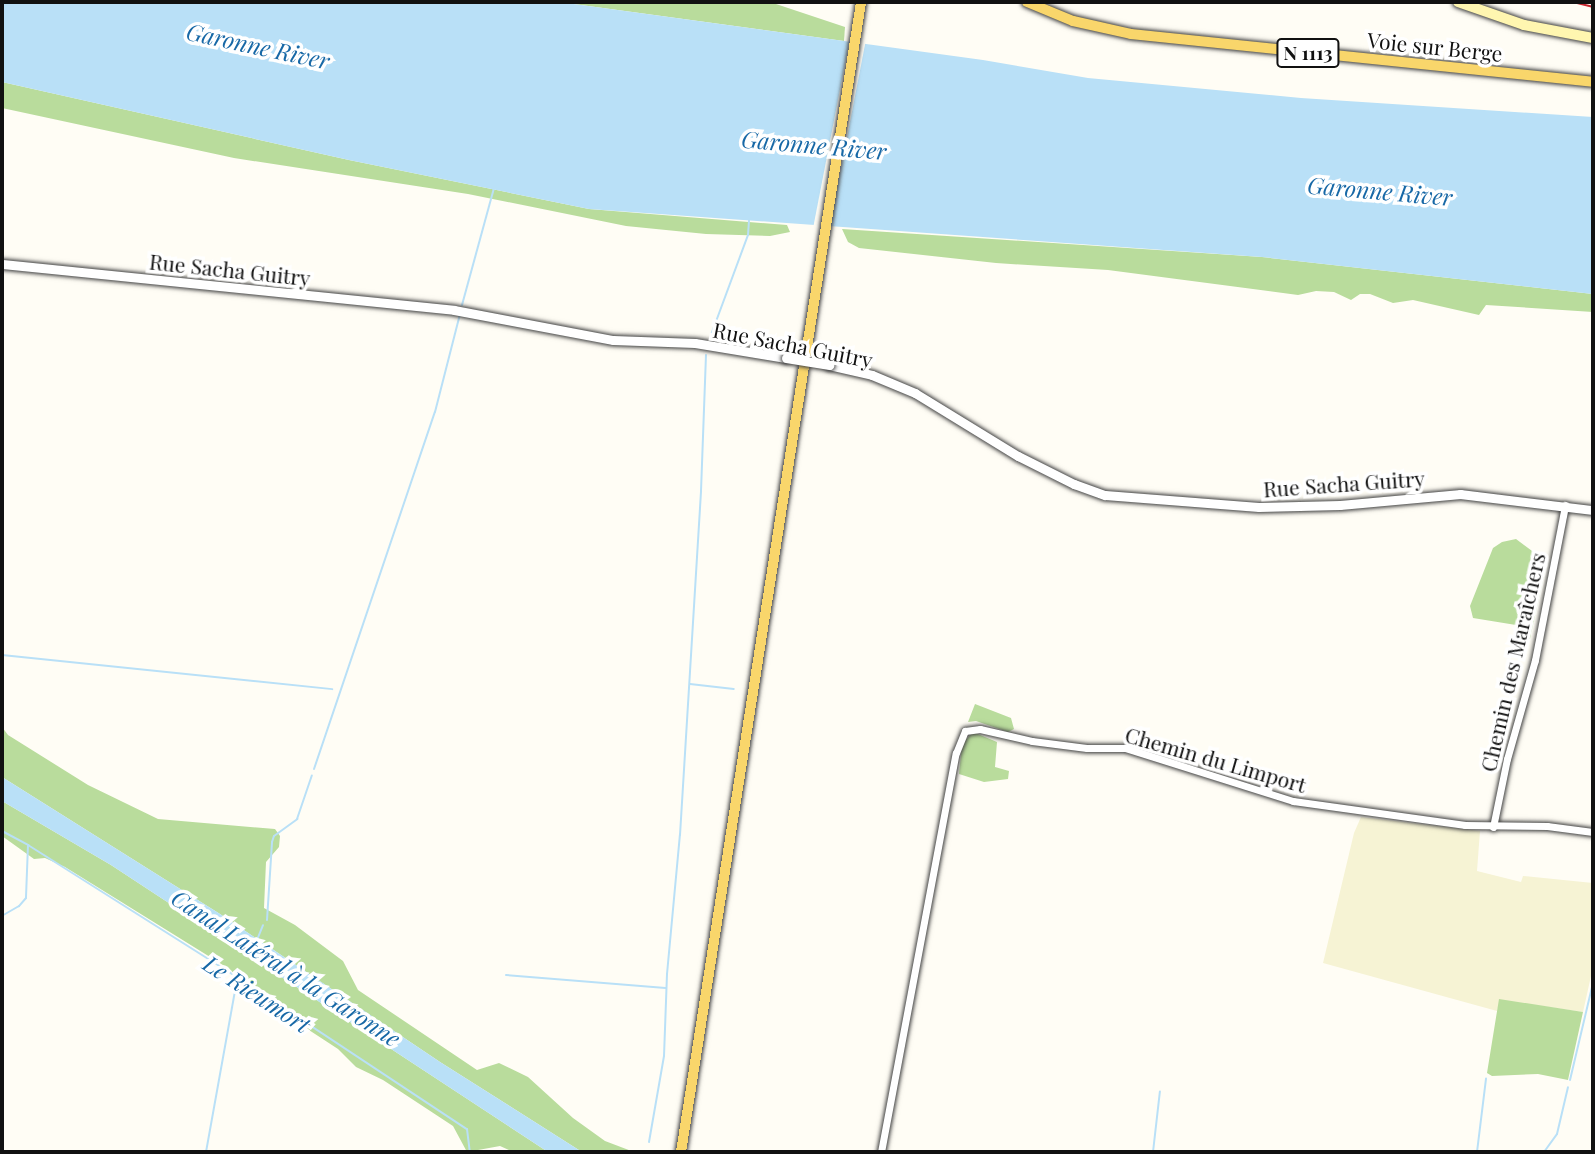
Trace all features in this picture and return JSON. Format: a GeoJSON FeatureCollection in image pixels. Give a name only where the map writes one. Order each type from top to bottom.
{"type":"FeatureCollection","features":[{"type":"Feature","properties":{"kind":"main road"},"geometry":{"type":"LineString","coordinates":[[681,1152],[861,2]]}},
{"type":"Feature","properties":{"kind":"main road","name":"Voie sur Berge"},"geometry":{"type":"LineString","coordinates":[[1027,2],[1073,21],[1124,33],[1593,82]]}},
{"type":"Feature","properties":{"kind":"main road"},"geometry":{"type":"LineString","coordinates":[[1458,2],[1524,25],[1593,38]]}},
{"type":"Feature","properties":{"kind":"street","name":"Rue Sacha Guitry"},"geometry":{"type":"LineString","coordinates":[[2,264],[454,310],[612,340],[706,345],[829,365],[872,375],[915,393],[1018,456],[1074,484],[1105,495],[1259,507],[1340,505],[1449,494],[1593,510]]}},
{"type":"Feature","properties":{"kind":"street","name":"Chemin des Maraîchers"},"geometry":{"type":"LineString","coordinates":[[1493,827],[1507,759],[1535,660],[1564,505]]}},
{"type":"Feature","properties":{"kind":"street","name":"Chemin du Limport"},"geometry":{"type":"LineString","coordinates":[[881,1152],[956,753],[965,731],[980,729],[1032,741],[1087,748],[1125,748],[1293,801],[1493,827],[1547,826],[1593,832]]}},
{"type":"Feature","properties":{"kind":"shaded area"},"geometry":{"type":"Polygon","coordinates":[[[1361,817],[1480,831],[1477,871],[1521,882],[1523,876],[1593,883],[1593,967],[1583,1012],[1500,1000],[1497,1011],[1323,963],[1354,833],[1361,817]]]}},
{"type":"Feature","properties":{"kind":"green space"},"geometry":{"type":"Polygon","coordinates":[[[559,2],[770,2],[845,27],[844,41],[559,2]]]}},
{"type":"Feature","properties":{"kind":"green space"},"geometry":{"type":"Polygon","coordinates":[[[2,82],[349,160],[589,209],[787,225],[790,232],[770,236],[706,234],[626,226],[468,194],[234,158],[2,108],[2,82]]]}},
{"type":"Feature","properties":{"kind":"green space"},"geometry":{"type":"Polygon","coordinates":[[[842,229],[1262,257],[1593,294],[1593,312],[1486,305],[1479,315],[1413,300],[1393,303],[1370,294],[1360,294],[1351,300],[1334,292],[1316,291],[1298,295],[1108,270],[996,263],[859,248],[848,242],[842,229]]]}},
{"type":"Feature","properties":{"kind":"green space"},"geometry":{"type":"Polygon","coordinates":[[[1516,539],[1547,562],[1530,639],[1520,639],[1516,625],[1473,618],[1470,606],[1493,548],[1502,542],[1516,539]]]}},
{"type":"Feature","properties":{"kind":"green space"},"geometry":{"type":"Polygon","coordinates":[[[975,704],[1011,718],[1014,729],[1008,732],[976,721],[968,722],[975,704]]]}},
{"type":"Feature","properties":{"kind":"green space"},"geometry":{"type":"Polygon","coordinates":[[[2,727],[8,735],[88,785],[158,819],[275,829],[280,836],[279,847],[266,862],[264,908],[295,925],[343,961],[358,990],[477,1070],[499,1063],[528,1077],[573,1118],[605,1141],[634,1152],[582,1152],[440,1062],[220,914],[2,777],[2,727]]]}},
{"type":"Feature","properties":{"kind":"green space"},"geometry":{"type":"Polygon","coordinates":[[[973,732],[997,742],[995,767],[1009,771],[1008,779],[984,782],[959,774],[962,744],[973,732]]]}},
{"type":"Feature","properties":{"kind":"green space"},"geometry":{"type":"Polygon","coordinates":[[[2,801],[111,865],[548,1152],[513,1152],[500,1146],[467,1152],[453,1126],[383,1080],[356,1067],[338,1049],[240,985],[231,970],[65,867],[45,858],[34,859],[2,836],[2,801]]]}},
{"type":"Feature","properties":{"kind":"green space"},"geometry":{"type":"Polygon","coordinates":[[[1499,999],[1583,1012],[1568,1080],[1538,1074],[1492,1076],[1487,1073],[1499,999]]]}},
{"type":"Feature","properties":{"kind":"water","name":"Garonne River"},"geometry":{"type":"Polygon","coordinates":[[[2,2],[559,2],[983,60],[1088,78],[1301,98],[1593,117],[1593,294],[1262,257],[589,209],[349,160],[2,82],[2,2]]]}},
{"type":"Feature","properties":{"kind":"water","name":"Canal Latéral à la Garonne"},"geometry":{"type":"Polygon","coordinates":[[[2,777],[220,914],[440,1062],[582,1152],[548,1152],[111,865],[2,801],[2,777]]]}},
{"type":"Feature","properties":{"kind":"pier"},"geometry":{"type":"Polygon","coordinates":[[[850,38],[866,41],[828,232],[813,229],[850,38]]]}},
{"type":"Feature","properties":{"kind":"waterway"},"geometry":{"type":"LineString","coordinates":[[462,305],[494,188]]}},
{"type":"Feature","properties":{"kind":"waterway"},"geometry":{"type":"LineString","coordinates":[[711,335],[748,235],[749,220]]}},
{"type":"Feature","properties":{"kind":"waterway"},"geometry":{"type":"LineString","coordinates":[[314,769],[435,412],[460,314]]}},
{"type":"Feature","properties":{"kind":"waterway"},"geometry":{"type":"LineString","coordinates":[[649,1142],[664,1056],[667,974],[680,835],[701,491],[706,355]]}},
{"type":"Feature","properties":{"kind":"waterway"},"geometry":{"type":"LineString","coordinates":[[2,655],[332,689]]}},
{"type":"Feature","properties":{"kind":"waterway"},"geometry":{"type":"LineString","coordinates":[[690,684],[734,689]]}},
{"type":"Feature","properties":{"kind":"waterway"},"geometry":{"type":"LineString","coordinates":[[267,920],[272,842],[274,836],[297,819],[312,775]]}},
{"type":"Feature","properties":{"kind":"waterway"},"geometry":{"type":"LineString","coordinates":[[2,831],[28,845],[26,898],[19,906],[2,916]]}},
{"type":"Feature","properties":{"kind":"waterway","name":"Le Rieumort"},"geometry":{"type":"LineString","coordinates":[[28,845],[237,977],[467,1129],[470,1152]]}},
{"type":"Feature","properties":{"kind":"waterway","name":"Canal Latéral à la Garonne"},"geometry":{"type":"LineString","coordinates":[[257,940],[263,925]]}},
{"type":"Feature","properties":{"kind":"waterway"},"geometry":{"type":"LineString","coordinates":[[506,975],[665,988]]}},
{"type":"Feature","properties":{"kind":"waterway"},"geometry":{"type":"LineString","coordinates":[[236,986],[237,977]]}},
{"type":"Feature","properties":{"kind":"waterway"},"geometry":{"type":"LineString","coordinates":[[1570,1080],[1593,983]]}},
{"type":"Feature","properties":{"kind":"waterway"},"geometry":{"type":"LineString","coordinates":[[206,1152],[235,991]]}},
{"type":"Feature","properties":{"kind":"waterway"},"geometry":{"type":"LineString","coordinates":[[1477,1152],[1486,1079]]}},
{"type":"Feature","properties":{"kind":"waterway"},"geometry":{"type":"LineString","coordinates":[[1544,1152],[1557,1134],[1568,1087]]}},
{"type":"Feature","properties":{"kind":"waterway"},"geometry":{"type":"LineString","coordinates":[[1153,1152],[1160,1091]]}},
{"type":"Feature","properties":{"kind":"railway"},"geometry":{"type":"LineString","coordinates":[[1573,2],[1593,7]]}}]}
